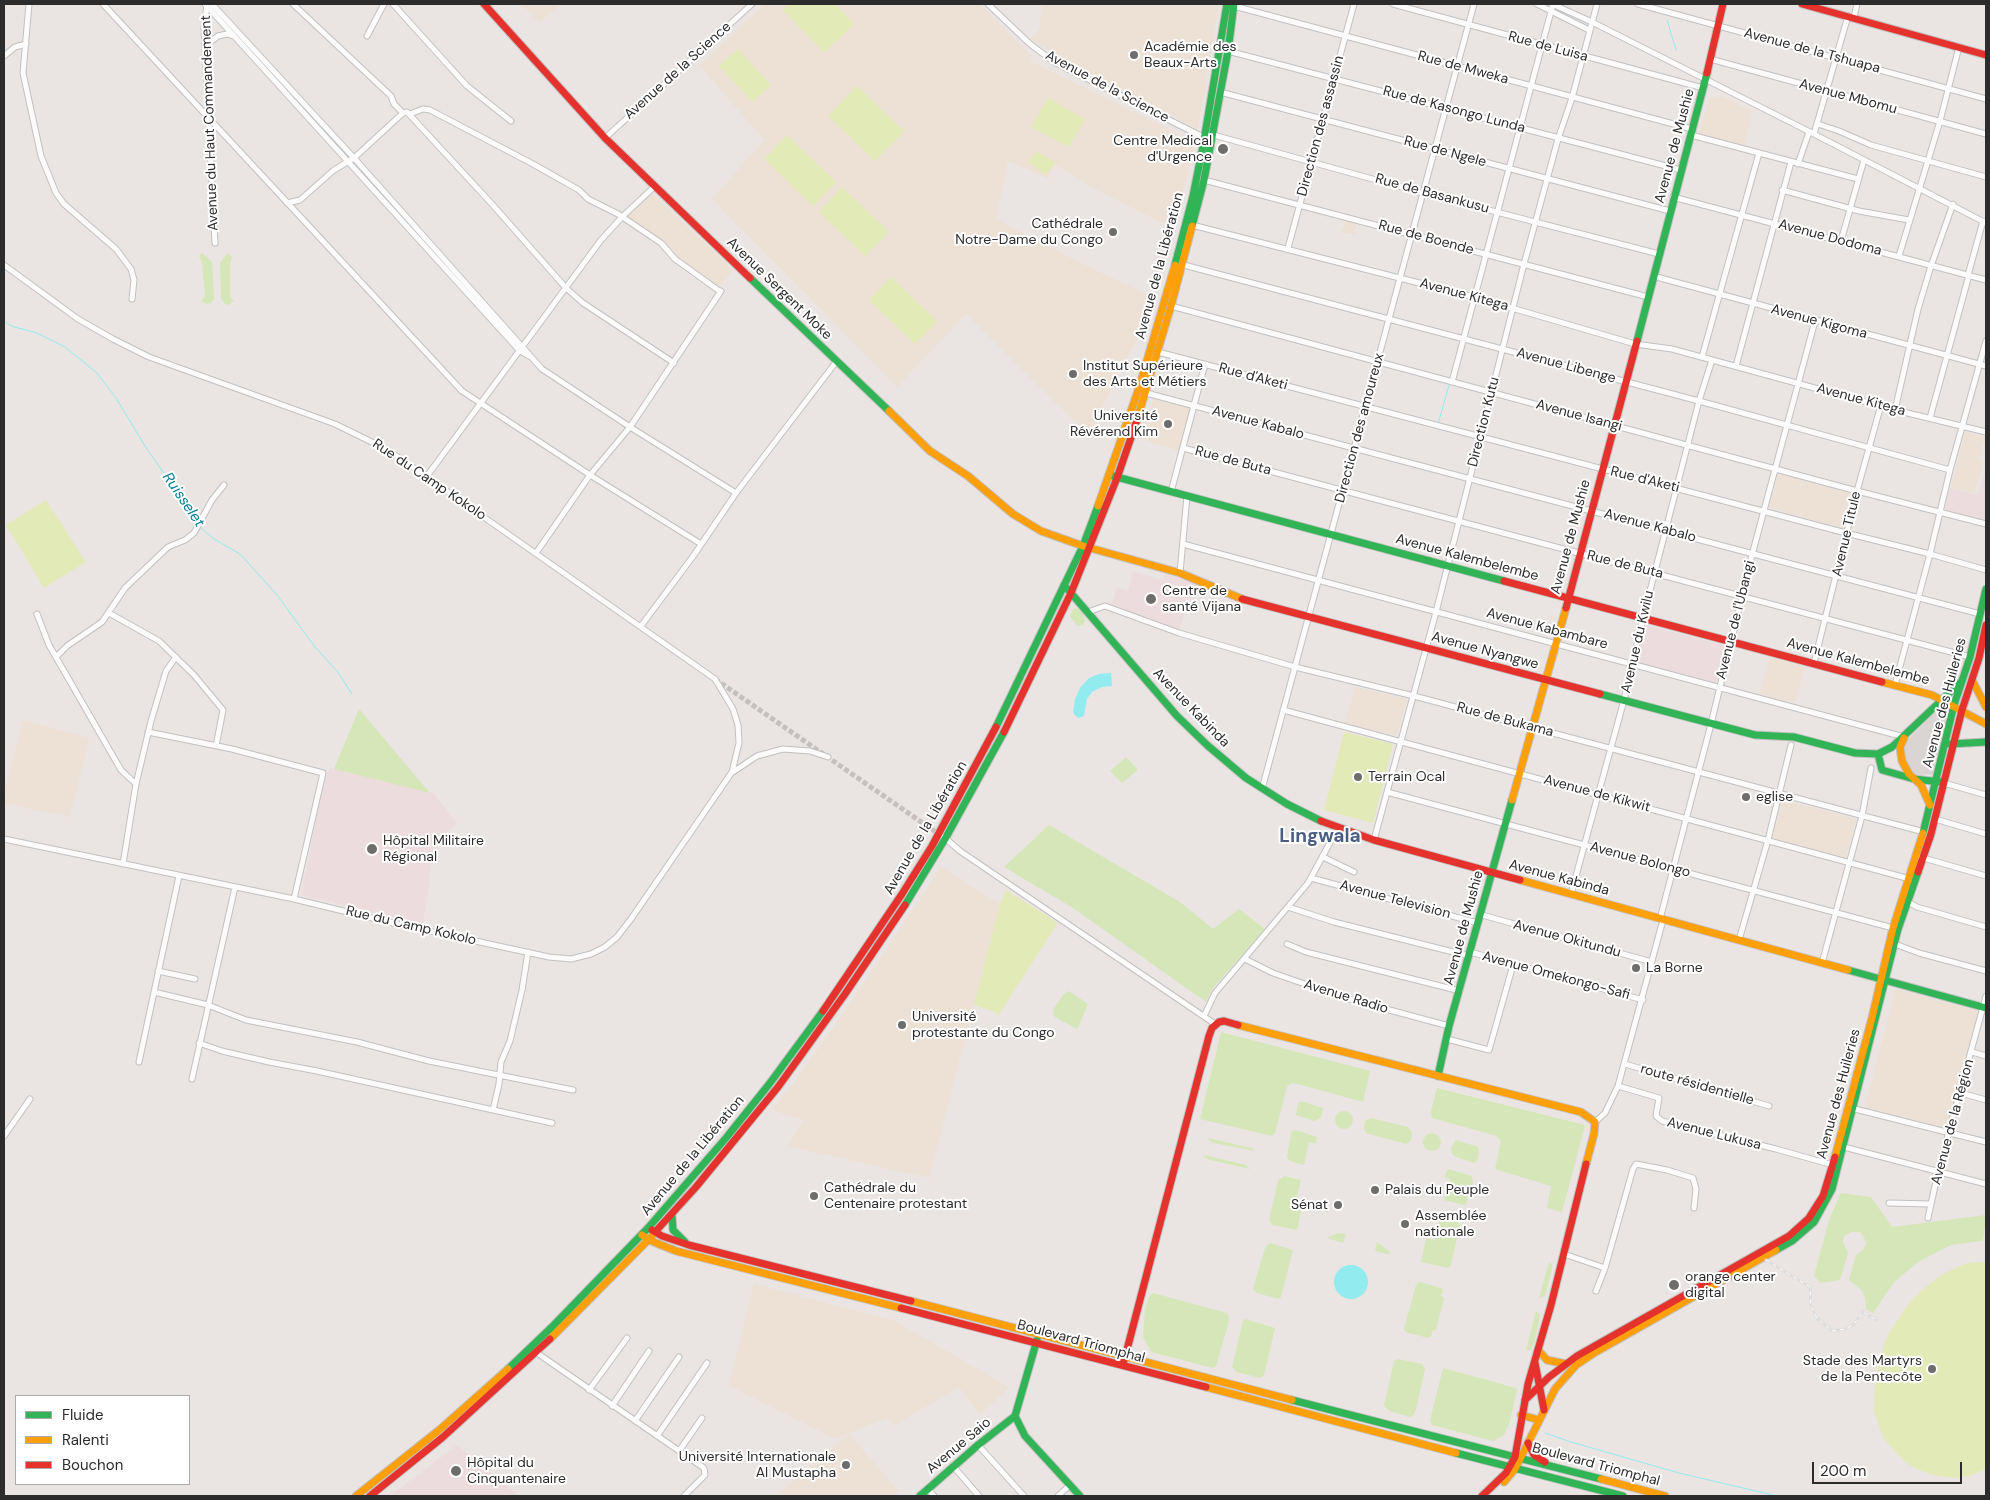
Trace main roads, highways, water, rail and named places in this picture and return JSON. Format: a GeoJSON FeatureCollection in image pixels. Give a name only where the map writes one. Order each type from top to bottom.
{"type":"FeatureCollection","features":[{"type":"Feature","properties":{"kind":"main road","name":"Avenue Sergent Moke"},"geometry":{"type":"LineString","coordinates":[[484,4],[605,138],[939,459],[968,476],[1024,522],[1055,537],[1090,548]]}},
{"type":"Feature","properties":{"kind":"main road","name":"Avenue de la Libération"},"geometry":{"type":"LineString","coordinates":[[356,1496],[438,1431],[487,1388],[554,1325],[642,1235],[720,1145],[770,1083],[836,993],[902,894],[939,834],[1008,706],[1113,476],[1146,393],[1171,306],[1179,264],[1220,92],[1228,50],[1232,4]]}},
{"type":"Feature","properties":{"kind":"main road","name":"Avenue de la Libération"},"geometry":{"type":"LineString","coordinates":[[370,1496],[443,1438],[537,1354],[672,1216],[743,1130],[812,1040],[871,957],[995,750],[1071,593],[1090,548],[1113,476],[1192,225],[1204,180],[1209,136],[1232,4]]}},
{"type":"Feature","properties":{"kind":"main road","name":"Avenue de Mushie"},"geometry":{"type":"LineString","coordinates":[[1438,1076],[1449,1026],[1478,923],[1482,915],[1519,774],[1581,554],[1703,88],[1723,4]]}},
{"type":"Feature","properties":{"kind":"main road"},"geometry":{"type":"LineString","coordinates":[[1802,4],[1815,5],[1986,55]]}},
{"type":"Feature","properties":{"kind":"main road","name":"Avenue Kalembelembe"},"geometry":{"type":"LineString","coordinates":[[1113,476],[1932,695],[1954,705],[1986,724]]}},
{"type":"Feature","properties":{"kind":"main road","name":"Avenue Nyangwe"},"geometry":{"type":"LineString","coordinates":[[1090,548],[1180,573],[1227,595],[1711,724],[1755,735],[1785,736],[1855,753],[1878,754]]}},
{"type":"Feature","properties":{"kind":"main road","name":"Avenue Kabinda"},"geometry":{"type":"LineString","coordinates":[[1064,585],[1177,716],[1226,762],[1262,789],[1294,808],[1338,828],[1374,840],[1985,1008]]}},
{"type":"Feature","properties":{"kind":"main road","name":"Avenue des Huileries"},"geometry":{"type":"LineString","coordinates":[[1883,981],[1921,857],[1935,819],[1945,744],[1954,705],[1970,656],[1986,589]]}},
{"type":"Feature","properties":{"kind":"main road","name":"Avenue des Huileries"},"geometry":{"type":"LineString","coordinates":[[1518,1458],[1555,1389],[1567,1374],[1593,1351],[1797,1230],[1809,1218],[1823,1196],[1851,1108],[1883,981],[1893,928],[1910,879],[1921,857],[1924,832],[1931,806],[1954,744],[1962,710],[1984,648],[1986,625]]}},
{"type":"Feature","properties":{"kind":"main road"},"geometry":{"type":"LineString","coordinates":[[1972,680],[1985,704]]}},
{"type":"Feature","properties":{"kind":"main road"},"geometry":{"type":"LineString","coordinates":[[1941,782],[1914,779],[1882,770],[1878,754],[1904,738],[1961,682]]}},
{"type":"Feature","properties":{"kind":"main road"},"geometry":{"type":"LineString","coordinates":[[1904,738],[1900,747],[1900,755],[1906,769],[1927,795],[1931,806]]}},
{"type":"Feature","properties":{"kind":"main road"},"geometry":{"type":"LineString","coordinates":[[1945,744],[1986,742]]}},
{"type":"Feature","properties":{"kind":"main road"},"geometry":{"type":"LineString","coordinates":[[1122,1366],[1210,1031],[1215,1024],[1224,1021],[1582,1112],[1595,1122],[1594,1134],[1521,1415],[1518,1458],[1513,1468],[1490,1496]]}},
{"type":"Feature","properties":{"kind":"main road","name":"Avenue des Huileries"},"geometry":{"type":"LineString","coordinates":[[1525,1400],[1566,1364],[1593,1351],[1801,1234],[1819,1216],[1829,1198],[1844,1147],[1851,1108]]}},
{"type":"Feature","properties":{"kind":"main road"},"geometry":{"type":"LineString","coordinates":[[672,1216],[673,1230],[689,1245]]}},
{"type":"Feature","properties":{"kind":"main road","name":"Boulevard Triomphal"},"geometry":{"type":"LineString","coordinates":[[648,1228],[689,1245],[762,1262],[1665,1496]]}},
{"type":"Feature","properties":{"kind":"main road","name":"Boulevard Triomphal"},"geometry":{"type":"LineString","coordinates":[[642,1235],[649,1240],[676,1251],[1623,1496]]}},
{"type":"Feature","properties":{"kind":"main road"},"geometry":{"type":"LineString","coordinates":[[638,1251],[650,1247],[676,1251]]}},
{"type":"Feature","properties":{"kind":"main road"},"geometry":{"type":"LineString","coordinates":[[1038,1334],[1015,1416],[1025,1436],[1080,1496]]}},
{"type":"Feature","properties":{"kind":"main road"},"geometry":{"type":"LineString","coordinates":[[1538,1350],[1547,1360],[1566,1364]]}},
{"type":"Feature","properties":{"kind":"main road"},"geometry":{"type":"LineString","coordinates":[[1535,1362],[1544,1410]]}},
{"type":"Feature","properties":{"kind":"main road"},"geometry":{"type":"LineString","coordinates":[[1521,1415],[1539,1420]]}},
{"type":"Feature","properties":{"kind":"main road","name":"Avenue Saio"},"geometry":{"type":"LineString","coordinates":[[920,1496],[953,1466],[1015,1416]]}},
{"type":"Feature","properties":{"kind":"main road"},"geometry":{"type":"LineString","coordinates":[[1528,1442],[1534,1455],[1557,1468]]}},
{"type":"Feature","properties":{"kind":"main road"},"geometry":{"type":"LineString","coordinates":[[1482,1496],[1513,1468]]}},
{"type":"Feature","properties":{"kind":"water"},"geometry":{"type":"Polygon","coordinates":[[[1111,673],[1112,686],[1102,687],[1092,692],[1087,699],[1084,716],[1078,718],[1073,713],[1075,699],[1080,688],[1089,678],[1099,674],[1111,673]]]}},
{"type":"Feature","properties":{"kind":"water"},"geometry":{"type":"Polygon","coordinates":[[[1351,1265],[1363,1270],[1368,1282],[1363,1294],[1351,1299],[1339,1294],[1334,1282],[1339,1270],[1351,1265]]]}},
{"type":"Feature","properties":{"kind":"waterway"},"geometry":{"type":"LineString","coordinates":[[1667,20],[1676,50]]}},
{"type":"Feature","properties":{"kind":"waterway","name":"Ruisselet"},"geometry":{"type":"LineString","coordinates":[[4,321],[11,326],[37,333],[65,347],[97,373],[116,398],[145,446],[198,523]]}},
{"type":"Feature","properties":{"kind":"waterway"},"geometry":{"type":"LineString","coordinates":[[1438,424],[1450,382]]}},
{"type":"Feature","properties":{"kind":"waterway","name":"Ruisselet"},"geometry":{"type":"LineString","coordinates":[[200,527],[214,539],[240,554],[277,595],[315,647],[337,671],[352,694]]}},
{"type":"Feature","properties":{"kind":"waterway"},"geometry":{"type":"LineString","coordinates":[[1545,1433],[1679,1473],[1777,1496]]}},
{"type":"Feature","properties":{"kind":"tunnel"},"geometry":{"type":"LineString","coordinates":[[715,679],[940,835]]}},
{"type":"Feature","properties":{"kind":"railway"},"geometry":{"type":"LineString","coordinates":[[1766,1260],[1810,1287],[1811,1306],[1817,1318],[1832,1331],[1845,1329],[1853,1325],[1863,1312],[1876,1320]]}},
{"type":"Feature","properties":{"kind":"place","name":"Académie des Beaux-Arts"},"geometry":{"type":"Point","coordinates":[1134,55]}},
{"type":"Feature","properties":{"kind":"place","name":"Centre Medical d'Urgence"},"geometry":{"type":"Point","coordinates":[1223,149]}},
{"type":"Feature","properties":{"kind":"place","name":"Cathédrale Notre-Dame du Congo"},"geometry":{"type":"Point","coordinates":[1113,232]}},
{"type":"Feature","properties":{"kind":"place","name":"Institut Supérieure des Arts et Métiers"},"geometry":{"type":"Point","coordinates":[1073,374]}},
{"type":"Feature","properties":{"kind":"place","name":"Université Révérend Kim"},"geometry":{"type":"Point","coordinates":[1168,424]}},
{"type":"Feature","properties":{"kind":"place","name":"Centre de santé Vijana"},"geometry":{"type":"Point","coordinates":[1151,599]}},
{"type":"Feature","properties":{"kind":"place","name":"Terrain Ocal"},"geometry":{"type":"Point","coordinates":[1358,777]}},
{"type":"Feature","properties":{"kind":"place","name":"eglise"},"geometry":{"type":"Point","coordinates":[1746,797]}},
{"type":"Feature","properties":{"kind":"place","name":"Hôpital Militaire Régional"},"geometry":{"type":"Point","coordinates":[372,849]}},
{"type":"Feature","properties":{"kind":"place","name":"La Borne"},"geometry":{"type":"Point","coordinates":[1636,968]}},
{"type":"Feature","properties":{"kind":"place","name":"Université protestante du Congo"},"geometry":{"type":"Point","coordinates":[902,1025]}},
{"type":"Feature","properties":{"kind":"place","name":"Palais du Peuple"},"geometry":{"type":"Point","coordinates":[1375,1190]}},
{"type":"Feature","properties":{"kind":"place","name":"Cathédrale du Centenaire protestant"},"geometry":{"type":"Point","coordinates":[814,1196]}},
{"type":"Feature","properties":{"kind":"place","name":"Sénat"},"geometry":{"type":"Point","coordinates":[1338,1205]}},
{"type":"Feature","properties":{"kind":"place","name":"Assemblée nationale"},"geometry":{"type":"Point","coordinates":[1405,1224]}},
{"type":"Feature","properties":{"kind":"place","name":"orange center digital"},"geometry":{"type":"Point","coordinates":[1674,1285]}},
{"type":"Feature","properties":{"kind":"place","name":"Stade des Martyrs de la Pentecôte"},"geometry":{"type":"Point","coordinates":[1932,1369]}},
{"type":"Feature","properties":{"kind":"place","name":"Université Internationale Al Mustapha"},"geometry":{"type":"Point","coordinates":[846,1465]}},
{"type":"Feature","properties":{"kind":"place","name":"Hôpital du Cinquantenaire"},"geometry":{"type":"Point","coordinates":[456,1471]}},
{"type":"Feature","properties":{"kind":"district","name":"Lingwala"},"geometry":{"type":"Point","coordinates":[1320,837]}}]}
